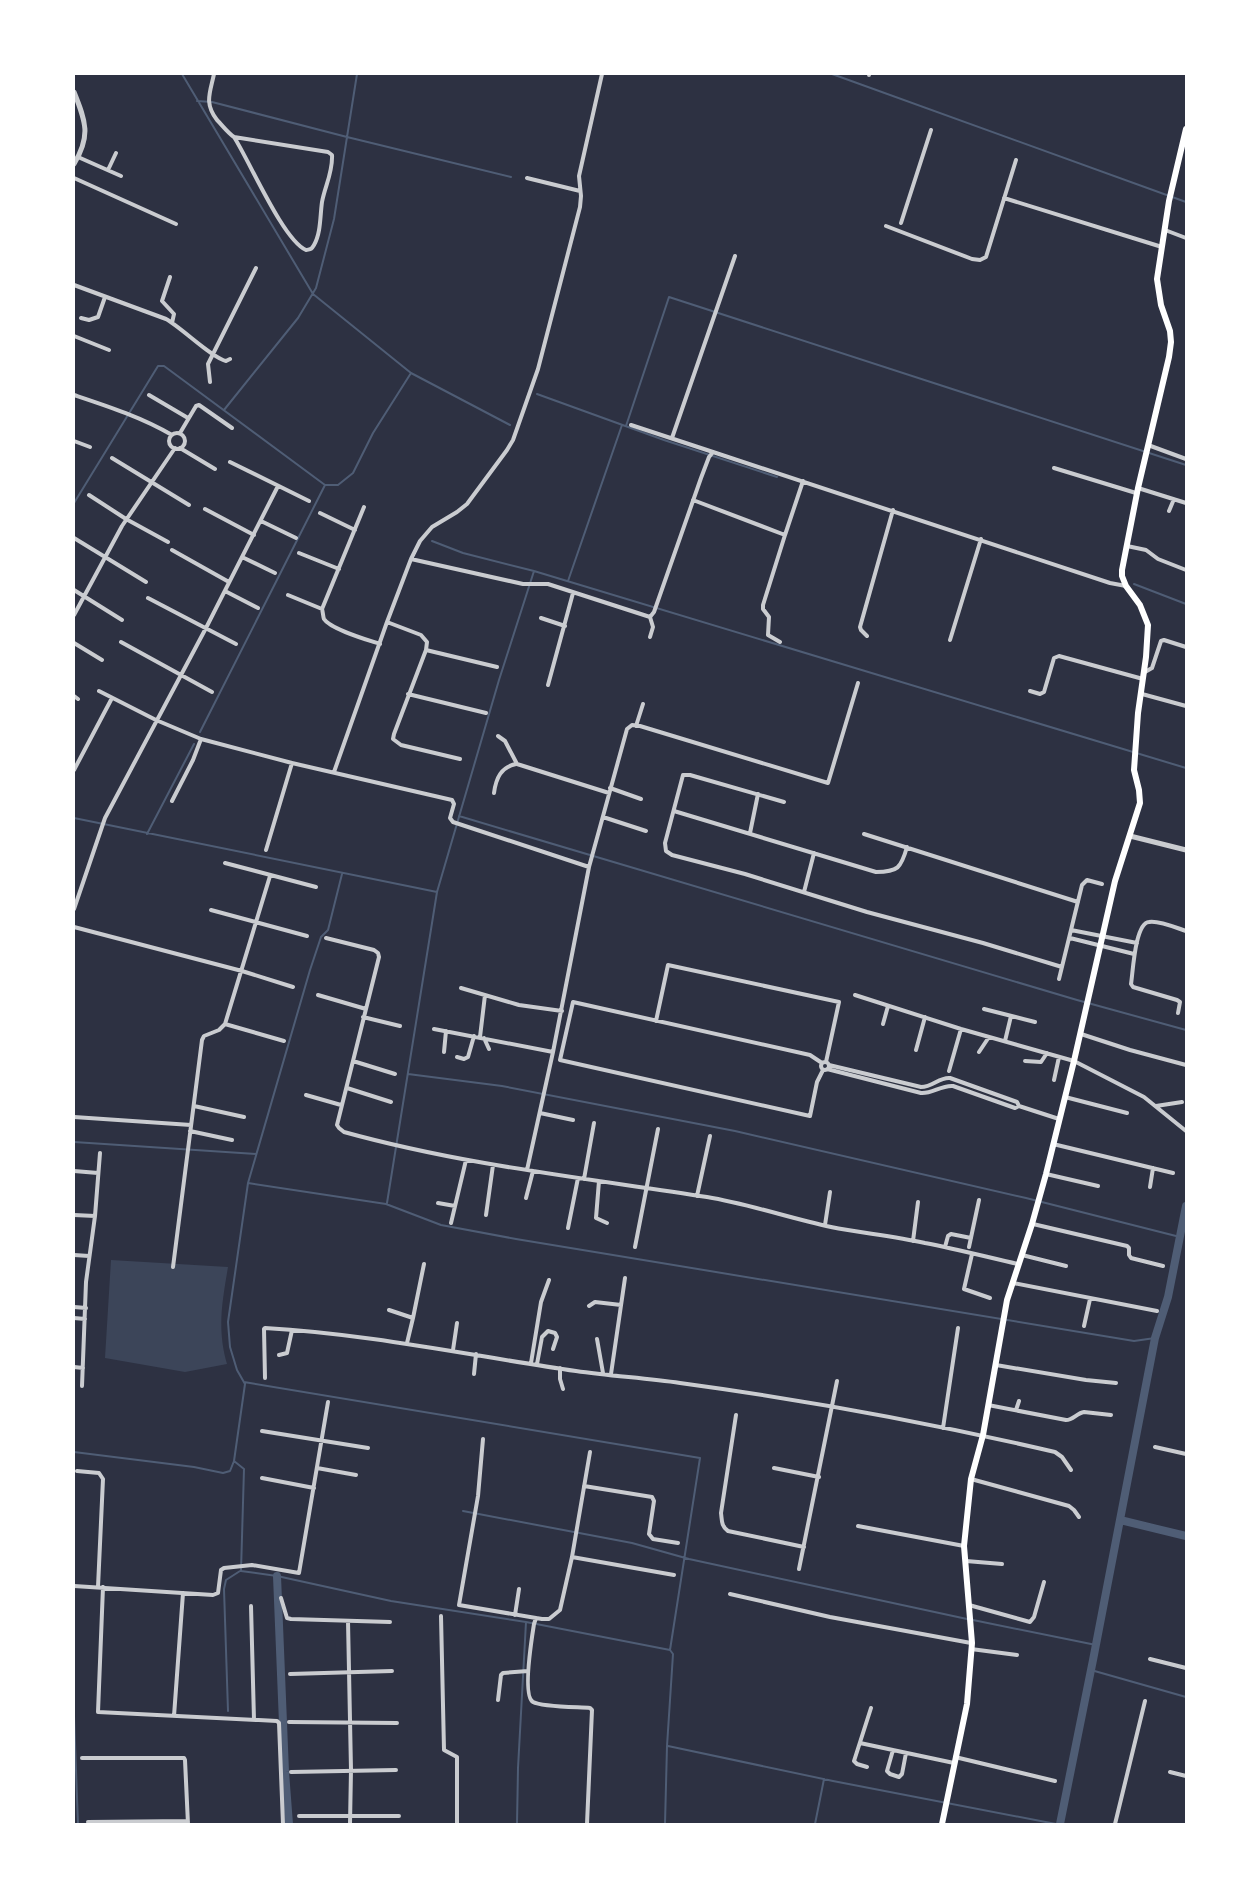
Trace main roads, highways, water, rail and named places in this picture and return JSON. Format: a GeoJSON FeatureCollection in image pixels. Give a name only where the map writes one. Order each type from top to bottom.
{"type":"FeatureCollection","features":[{"type":"Feature","properties":{"kind":"main road"},"geometry":{"type":"LineString","coordinates":[[942,1824],[967,1704],[972,1646],[964,1546],[971,1479],[983,1436],[1007,1300],[1046,1173],[1115,881],[1140,803],[1134,770],[1148,625],[1140,605],[1126,586],[1122,570],[1169,357],[1170,331],[1161,305],[1157,279],[1169,201],[1186,129]]}},
{"type":"Feature","properties":{"kind":"waterway"},"geometry":{"type":"LineString","coordinates":[[182,74],[313,294],[411,373],[510,425]]}},
{"type":"Feature","properties":{"kind":"waterway"},"geometry":{"type":"LineString","coordinates":[[224,410],[298,318],[316,288],[334,219],[357,74]]}},
{"type":"Feature","properties":{"kind":"waterway"},"geometry":{"type":"LineString","coordinates":[[832,74],[1186,202]]}},
{"type":"Feature","properties":{"kind":"waterway"},"geometry":{"type":"LineString","coordinates":[[197,101],[212,102],[511,177]]}},
{"type":"Feature","properties":{"kind":"waterway"},"geometry":{"type":"LineString","coordinates":[[626,426],[669,297],[1186,465]]}},
{"type":"Feature","properties":{"kind":"waterway"},"geometry":{"type":"LineString","coordinates":[[74,503],[158,366],[164,366],[325,485]]}},
{"type":"Feature","properties":{"kind":"waterway"},"geometry":{"type":"LineString","coordinates":[[200,732],[325,485],[338,485],[353,473],[373,433],[411,373]]}},
{"type":"Feature","properties":{"kind":"waterway"},"geometry":{"type":"LineString","coordinates":[[537,394],[664,440],[777,477]]}},
{"type":"Feature","properties":{"kind":"waterway"},"geometry":{"type":"LineString","coordinates":[[568,581],[622,425]]}},
{"type":"Feature","properties":{"kind":"waterway"},"geometry":{"type":"LineString","coordinates":[[432,541],[463,553],[534,571],[1186,768]]}},
{"type":"Feature","properties":{"kind":"waterway"},"geometry":{"type":"LineString","coordinates":[[387,1203],[437,892],[499,680],[534,571]]}},
{"type":"Feature","properties":{"kind":"waterway"},"geometry":{"type":"LineString","coordinates":[[1134,584],[1186,604]]}},
{"type":"Feature","properties":{"kind":"waterway"},"geometry":{"type":"LineString","coordinates":[[147,834],[194,744]]}},
{"type":"Feature","properties":{"kind":"waterway"},"geometry":{"type":"LineString","coordinates":[[459,816],[1077,1000],[1186,1030]]}},
{"type":"Feature","properties":{"kind":"waterway"},"geometry":{"type":"LineString","coordinates":[[74,818],[437,892]]}},
{"type":"Feature","properties":{"kind":"waterway"},"geometry":{"type":"LineString","coordinates":[[248,1183],[310,970],[321,937],[328,930],[342,874]]}},
{"type":"Feature","properties":{"kind":"waterway"},"geometry":{"type":"LineString","coordinates":[[408,1074],[502,1086],[735,1131],[1026,1198],[1180,1237]]}},
{"type":"Feature","properties":{"kind":"waterway"},"geometry":{"type":"LineString","coordinates":[[74,1142],[256,1154]]}},
{"type":"Feature","properties":{"kind":"waterway"},"geometry":{"type":"LineString","coordinates":[[74,1452],[194,1467],[223,1473],[230,1471],[234,1461],[245,1384],[237,1370],[230,1347],[228,1322],[248,1183],[386,1204],[441,1225],[516,1239],[1134,1341],[1155,1338]]}},
{"type":"Feature","properties":{"kind":"waterway"},"geometry":{"type":"LineString","coordinates":[[1060,1824],[1155,1338],[1168,1297],[1186,1206]]}},
{"type":"Feature","properties":{"kind":"waterway"},"geometry":{"type":"LineString","coordinates":[[244,1382],[700,1458],[670,1650]]}},
{"type":"Feature","properties":{"kind":"waterway"},"geometry":{"type":"LineString","coordinates":[[234,1461],[244,1469],[241,1571],[277,1576],[391,1601],[526,1622],[670,1650],[673,1654],[665,1824]]}},
{"type":"Feature","properties":{"kind":"waterway"},"geometry":{"type":"LineString","coordinates":[[463,1511],[632,1543],[689,1559],[967,1619]]}},
{"type":"Feature","properties":{"kind":"waterway"},"geometry":{"type":"LineString","coordinates":[[1120,1520],[1186,1536]]}},
{"type":"Feature","properties":{"kind":"waterway"},"geometry":{"type":"LineString","coordinates":[[228,1711],[224,1589],[226,1580],[240,1571]]}},
{"type":"Feature","properties":{"kind":"waterway"},"geometry":{"type":"LineString","coordinates":[[277,1576],[289,1824]]}},
{"type":"Feature","properties":{"kind":"waterway"},"geometry":{"type":"LineString","coordinates":[[973,1620],[1096,1645]]}},
{"type":"Feature","properties":{"kind":"waterway"},"geometry":{"type":"LineString","coordinates":[[517,1824],[526,1622]]}},
{"type":"Feature","properties":{"kind":"waterway"},"geometry":{"type":"LineString","coordinates":[[1091,1670],[1186,1697]]}},
{"type":"Feature","properties":{"kind":"waterway"},"geometry":{"type":"LineString","coordinates":[[74,1716],[78,1824]]}},
{"type":"Feature","properties":{"kind":"waterway"},"geometry":{"type":"LineString","coordinates":[[668,1746],[1056,1824]]}},
{"type":"Feature","properties":{"kind":"waterway"},"geometry":{"type":"LineString","coordinates":[[815,1824],[824,1779]]}}]}
